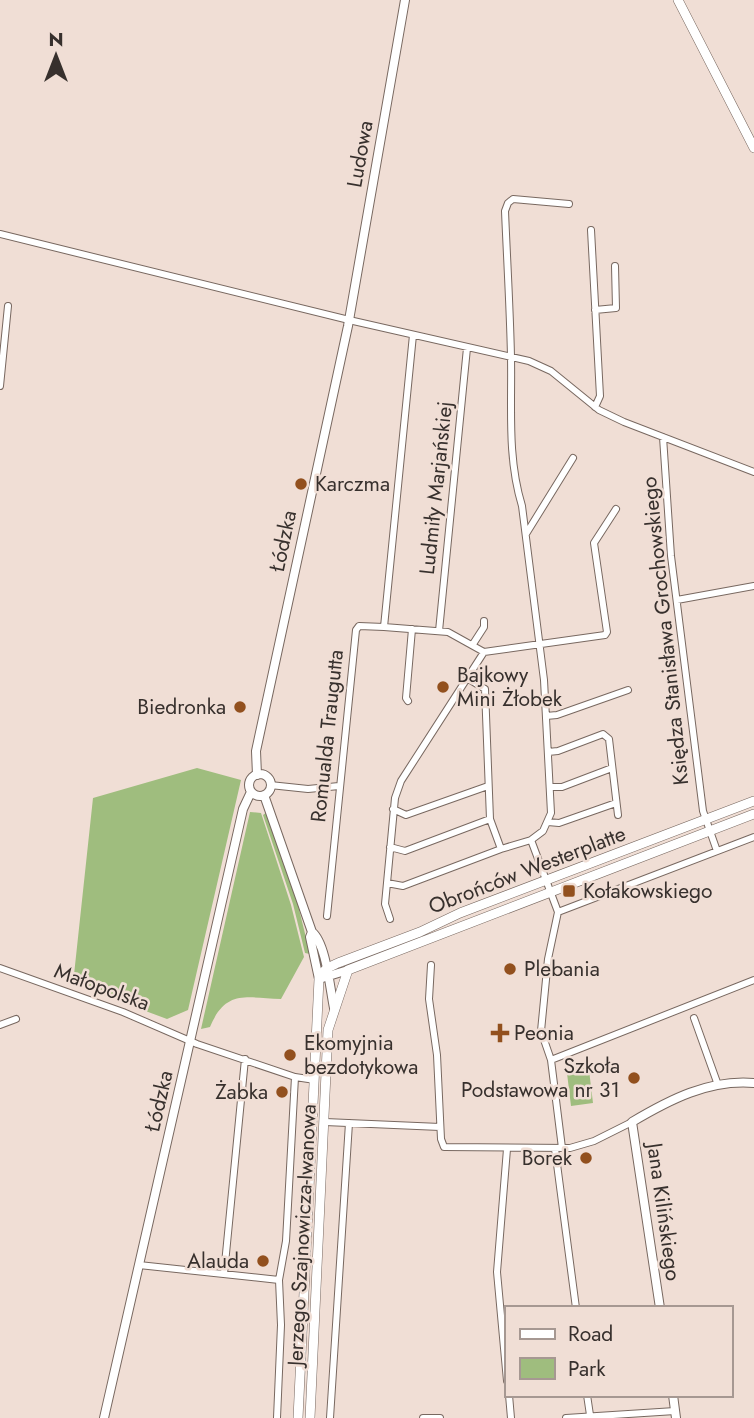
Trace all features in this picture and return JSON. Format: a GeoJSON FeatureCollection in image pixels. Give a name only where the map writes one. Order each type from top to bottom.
{"type":"FeatureCollection","features":[{"type":"Feature","properties":{"kind":"main road"},"geometry":{"type":"LineString","coordinates":[[678,0],[754,148]]}},
{"type":"Feature","properties":{"kind":"main road","name":"Obrońców Westerplatte"},"geometry":{"type":"LineString","coordinates":[[324,975],[546,880],[754,802]]}},
{"type":"Feature","properties":{"kind":"main road","name":"Obrońców Westerplatte"},"geometry":{"type":"LineString","coordinates":[[348,970],[754,814]]}},
{"type":"Feature","properties":{"kind":"main road"},"geometry":{"type":"LineString","coordinates":[[334,1008],[348,970]]}},
{"type":"Feature","properties":{"kind":"main road","name":"Jerzego Szajnowicza-Iwanowa"},"geometry":{"type":"LineString","coordinates":[[298,1418],[319,1002],[324,975]]}},
{"type":"Feature","properties":{"kind":"main road","name":"Jerzego Szajnowicza-Iwanowa"},"geometry":{"type":"LineString","coordinates":[[310,1418],[328,1031],[334,1008]]}},
{"type":"Feature","properties":{"kind":"street","name":"Ludowa"},"geometry":{"type":"LineString","coordinates":[[349,318],[405,0]]}},
{"type":"Feature","properties":{"kind":"street"},"geometry":{"type":"LineString","coordinates":[[387,883],[403,886],[531,840],[543,831],[551,813],[540,646],[522,506],[514,480],[510,429],[511,357],[506,206],[513,199],[569,204]]}},
{"type":"Feature","properties":{"kind":"street"},"geometry":{"type":"LineString","coordinates":[[591,230],[600,397],[595,407]]}},
{"type":"Feature","properties":{"kind":"street"},"geometry":{"type":"LineString","coordinates":[[0,234],[540,365],[595,407],[624,422],[754,472]]}},
{"type":"Feature","properties":{"kind":"street"},"geometry":{"type":"LineString","coordinates":[[595,310],[616,308],[614,266]]}},
{"type":"Feature","properties":{"kind":"street"},"geometry":{"type":"LineString","coordinates":[[0,386],[8,306]]}},
{"type":"Feature","properties":{"kind":"street","name":"Łódzka"},"geometry":{"type":"LineString","coordinates":[[257,775],[256,751],[349,318]]}},
{"type":"Feature","properties":{"kind":"street"},"geometry":{"type":"LineString","coordinates":[[413,335],[384,627],[448,632],[484,652],[605,635],[607,632],[594,543],[616,509]]}},
{"type":"Feature","properties":{"kind":"street","name":"Ludmiły Marjańskiej"},"geometry":{"type":"LineString","coordinates":[[439,631],[467,348]]}},
{"type":"Feature","properties":{"kind":"street","name":"Księdza Stanisława Grochowskiego"},"geometry":{"type":"LineString","coordinates":[[663,438],[677,600],[706,820],[717,851]]}},
{"type":"Feature","properties":{"kind":"street"},"geometry":{"type":"LineString","coordinates":[[526,534],[573,458]]}},
{"type":"Feature","properties":{"kind":"street"},"geometry":{"type":"LineString","coordinates":[[677,600],[754,586]]}},
{"type":"Feature","properties":{"kind":"street"},"geometry":{"type":"LineString","coordinates":[[473,644],[484,627],[484,621]]}},
{"type":"Feature","properties":{"kind":"street","name":"Romualda Traugutta"},"geometry":{"type":"LineString","coordinates":[[327,916],[356,630],[359,626],[384,627]]}},
{"type":"Feature","properties":{"kind":"street"},"geometry":{"type":"LineString","coordinates":[[408,701],[406,698],[412,629]]}},
{"type":"Feature","properties":{"kind":"street"},"geometry":{"type":"LineString","coordinates":[[390,919],[385,904],[393,809],[401,781],[484,652]]}},
{"type":"Feature","properties":{"kind":"street"},"geometry":{"type":"LineString","coordinates":[[467,678],[485,689],[490,819],[501,849]]}},
{"type":"Feature","properties":{"kind":"street"},"geometry":{"type":"LineString","coordinates":[[546,716],[557,715],[628,690]]}},
{"type":"Feature","properties":{"kind":"street"},"geometry":{"type":"LineString","coordinates":[[548,752],[558,751],[603,734],[609,739],[618,815]]}},
{"type":"Feature","properties":{"kind":"street"},"geometry":{"type":"LineString","coordinates":[[550,787],[562,787],[612,768]]}},
{"type":"Feature","properties":{"kind":"street"},"geometry":{"type":"LineString","coordinates":[[257,775],[266,776],[270,785],[264,795],[256,795],[251,792],[249,782],[257,775]]}},
{"type":"Feature","properties":{"kind":"street"},"geometry":{"type":"LineString","coordinates":[[270,785],[308,789],[340,786]]}},
{"type":"Feature","properties":{"kind":"street"},"geometry":{"type":"LineString","coordinates":[[393,809],[406,815],[488,786]]}},
{"type":"Feature","properties":{"kind":"street","name":"Łódzka"},"geometry":{"type":"LineString","coordinates":[[104,1418],[243,809],[251,792]]}},
{"type":"Feature","properties":{"kind":"street","name":"Jerzego Szajnowicza-Iwanowa"},"geometry":{"type":"LineString","coordinates":[[264,795],[312,932],[320,944],[324,975],[334,1008]]}},
{"type":"Feature","properties":{"kind":"street"},"geometry":{"type":"LineString","coordinates":[[548,822],[559,824],[616,803]]}},
{"type":"Feature","properties":{"kind":"street"},"geometry":{"type":"LineString","coordinates":[[390,847],[405,851],[490,819]]}},
{"type":"Feature","properties":{"kind":"street"},"geometry":{"type":"LineString","coordinates":[[558,912],[754,837]]}},
{"type":"Feature","properties":{"kind":"street"},"geometry":{"type":"LineString","coordinates":[[531,840],[558,912],[548,959],[541,1031],[551,1060],[576,1306]]}},
{"type":"Feature","properties":{"kind":"street"},"geometry":{"type":"LineString","coordinates":[[430,965],[429,999],[438,1055],[440,1127],[444,1147],[558,1149],[594,1141],[685,1093],[718,1086],[754,1083]]}},
{"type":"Feature","properties":{"kind":"street","name":"Małopolska"},"geometry":{"type":"LineString","coordinates":[[0,968],[122,1012],[191,1041],[295,1077],[315,1080]]}},
{"type":"Feature","properties":{"kind":"street","name":"Obrońców Westerplatte"},"geometry":{"type":"LineString","coordinates":[[324,975],[348,970]]}},
{"type":"Feature","properties":{"kind":"street"},"geometry":{"type":"LineString","coordinates":[[551,1060],[754,980]]}},
{"type":"Feature","properties":{"kind":"street"},"geometry":{"type":"LineString","coordinates":[[694,1018],[718,1086]]}},
{"type":"Feature","properties":{"kind":"street"},"geometry":{"type":"LineString","coordinates":[[0,1025],[16,1019]]}},
{"type":"Feature","properties":{"kind":"street"},"geometry":{"type":"LineString","coordinates":[[224,1274],[245,1059]]}},
{"type":"Feature","properties":{"kind":"street","name":"Jerzego Szajnowicza-Iwanowa"},"geometry":{"type":"LineString","coordinates":[[277,1418],[282,1325],[279,1280],[286,1241],[295,1077]]}},
{"type":"Feature","properties":{"kind":"street"},"geometry":{"type":"LineString","coordinates":[[325,1122],[440,1127]]}},
{"type":"Feature","properties":{"kind":"street","name":"Jana Kilińskiego"},"geometry":{"type":"LineString","coordinates":[[632,1122],[660,1306]]}},
{"type":"Feature","properties":{"kind":"street"},"geometry":{"type":"LineString","coordinates":[[330,1418],[349,1123]]}},
{"type":"Feature","properties":{"kind":"street"},"geometry":{"type":"LineString","coordinates":[[505,1359],[497,1272],[507,1149]]}},
{"type":"Feature","properties":{"kind":"street"},"geometry":{"type":"LineString","coordinates":[[139,1265],[279,1280]]}},
{"type":"Feature","properties":{"kind":"street"},"geometry":{"type":"LineString","coordinates":[[509,1397],[511,1418]]}},
{"type":"Feature","properties":{"kind":"street"},"geometry":{"type":"LineString","coordinates":[[588,1397],[593,1416]]}},
{"type":"Feature","properties":{"kind":"street"},"geometry":{"type":"LineString","coordinates":[[566,1418],[676,1414]]}},
{"type":"Feature","properties":{"kind":"street"},"geometry":{"type":"LineString","coordinates":[[423,1418],[440,1418]]}},
{"type":"Feature","properties":{"kind":"green space"},"geometry":{"type":"Polygon","coordinates":[[[197,768],[241,780],[188,1010],[167,1019],[73,984],[93,798],[197,768]]]}},
{"type":"Feature","properties":{"kind":"green space"},"geometry":{"type":"Polygon","coordinates":[[[250,812],[261,813],[291,905],[304,957],[281,999],[247,997],[230,1001],[216,1015],[210,1027],[201,1029],[250,812]]]}},
{"type":"Feature","properties":{"kind":"green space"},"geometry":{"type":"Polygon","coordinates":[[[267,812],[296,897],[310,954],[305,953],[293,904],[263,815],[267,812]]]}},
{"type":"Feature","properties":{"kind":"green space"},"geometry":{"type":"Polygon","coordinates":[[[588,1062],[593,1103],[571,1106],[566,1065],[588,1062]]]}},
{"type":"Feature","properties":{"kind":"place","name":"Karczma"},"geometry":{"type":"Point","coordinates":[301,484]}},
{"type":"Feature","properties":{"kind":"place","name":"Bajkowy Mini Żłobek"},"geometry":{"type":"Point","coordinates":[443,687]}},
{"type":"Feature","properties":{"kind":"place","name":"Biedronka"},"geometry":{"type":"Point","coordinates":[240,707]}},
{"type":"Feature","properties":{"kind":"place","name":"Kołakowskiego"},"geometry":{"type":"Point","coordinates":[569,891]}},
{"type":"Feature","properties":{"kind":"place","name":"Plebania"},"geometry":{"type":"Point","coordinates":[510,969]}},
{"type":"Feature","properties":{"kind":"place","name":"Peonia"},"geometry":{"type":"Point","coordinates":[500,1033]}},
{"type":"Feature","properties":{"kind":"place","name":"Ekomyjnia bezdotykowa"},"geometry":{"type":"Point","coordinates":[290,1055]}},
{"type":"Feature","properties":{"kind":"place","name":"Szkoła Podstawowa nr 31"},"geometry":{"type":"Point","coordinates":[634,1078]}},
{"type":"Feature","properties":{"kind":"place","name":"Żabka"},"geometry":{"type":"Point","coordinates":[282,1092]}},
{"type":"Feature","properties":{"kind":"place","name":"Borek"},"geometry":{"type":"Point","coordinates":[586,1158]}},
{"type":"Feature","properties":{"kind":"place","name":"Alauda"},"geometry":{"type":"Point","coordinates":[263,1261]}}]}
